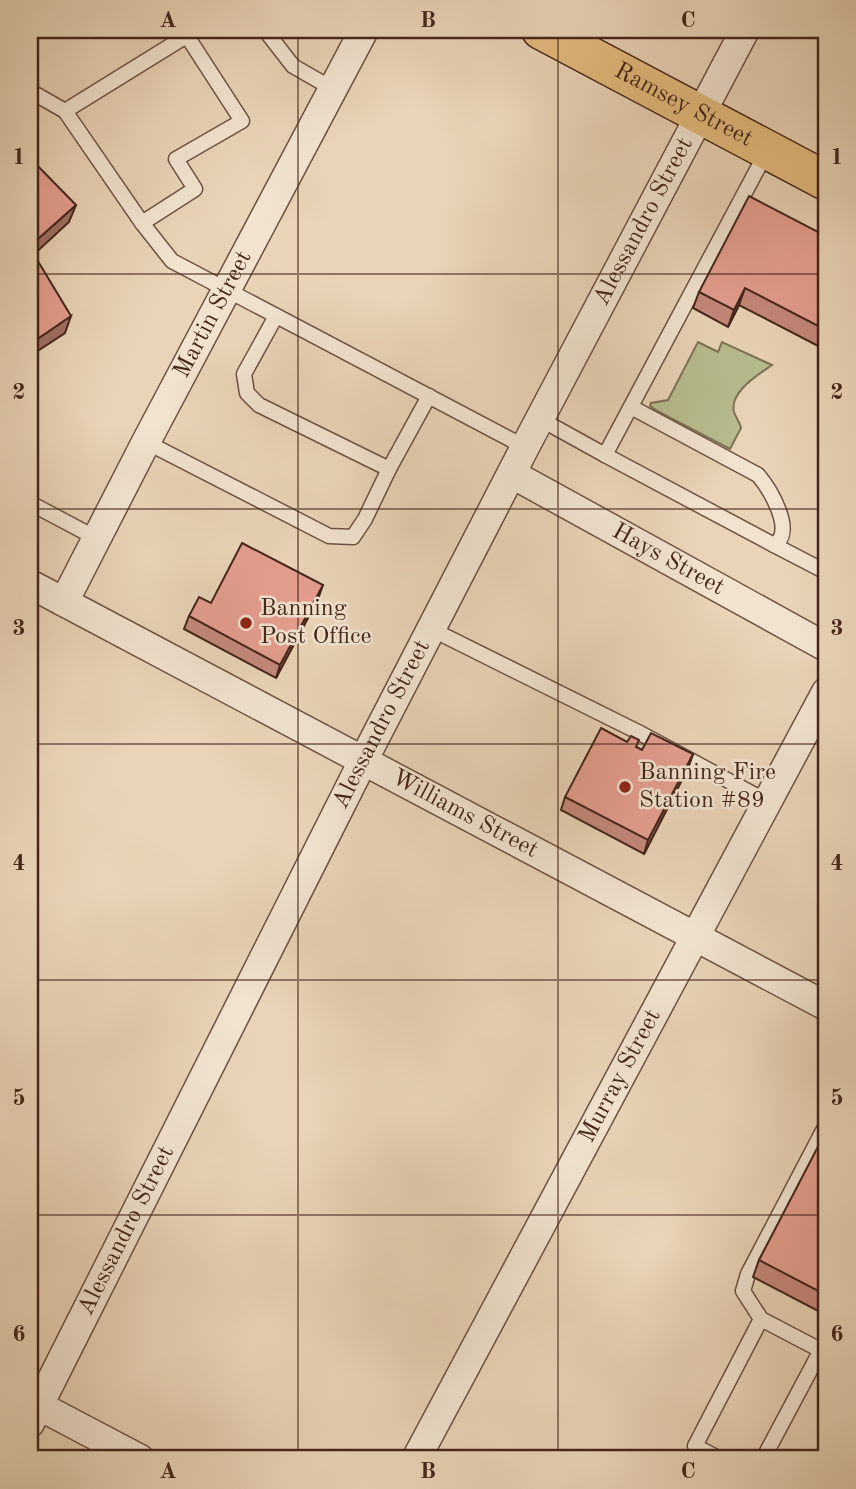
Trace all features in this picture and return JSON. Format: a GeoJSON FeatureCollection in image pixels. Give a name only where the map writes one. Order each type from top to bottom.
{"type":"FeatureCollection","features":[{"type":"Feature","properties":{"kind":"main road","name":"Ramsey Street"},"geometry":{"type":"LineString","coordinates":[[541,30],[826,181]]}},
{"type":"Feature","properties":{"kind":"street","name":"Martin Street"},"geometry":{"type":"LineString","coordinates":[[64,602],[365,30]]}},
{"type":"Feature","properties":{"kind":"street","name":"Alessandro Street"},"geometry":{"type":"LineString","coordinates":[[33,1410],[431,629],[745,30]]}},
{"type":"Feature","properties":{"kind":"street","name":"Hays Street"},"geometry":{"type":"LineString","coordinates":[[512,474],[826,647]]}},
{"type":"Feature","properties":{"kind":"street","name":"Williams Street"},"geometry":{"type":"LineString","coordinates":[[30,584],[826,1006]]}},
{"type":"Feature","properties":{"kind":"street","name":"Murray Street"},"geometry":{"type":"LineString","coordinates":[[416,1459],[826,692]]}},
{"type":"Feature","properties":{"kind":"street"},"geometry":{"type":"LineString","coordinates":[[33,1410],[140,1459]]}},
{"type":"Feature","properties":{"kind":"lane"},"geometry":{"type":"LineString","coordinates":[[265,30],[293,66],[333,89]]}},
{"type":"Feature","properties":{"kind":"lane"},"geometry":{"type":"LineString","coordinates":[[65,111],[192,33],[242,121],[176,159],[195,189],[142,223]]}},
{"type":"Feature","properties":{"kind":"lane"},"geometry":{"type":"LineString","coordinates":[[30,91],[65,111],[142,223],[172,261],[525,447]]}},
{"type":"Feature","properties":{"kind":"lane"},"geometry":{"type":"LineString","coordinates":[[605,455],[767,150]]}},
{"type":"Feature","properties":{"kind":"lane"},"geometry":{"type":"LineString","coordinates":[[276,316],[244,374],[247,393],[259,405],[389,469]]}},
{"type":"Feature","properties":{"kind":"lane"},"geometry":{"type":"LineString","coordinates":[[146,442],[329,536],[353,537],[429,396]]}},
{"type":"Feature","properties":{"kind":"lane"},"geometry":{"type":"LineString","coordinates":[[631,407],[758,475],[780,511],[782,535],[774,545]]}},
{"type":"Feature","properties":{"kind":"lane"},"geometry":{"type":"LineString","coordinates":[[540,419],[826,572]]}},
{"type":"Feature","properties":{"kind":"lane"},"geometry":{"type":"LineString","coordinates":[[30,503],[96,538]]}},
{"type":"Feature","properties":{"kind":"lane"},"geometry":{"type":"LineString","coordinates":[[431,629],[630,728],[768,802]]}},
{"type":"Feature","properties":{"kind":"lane"},"geometry":{"type":"LineString","coordinates":[[763,1459],[824,1351],[761,1319],[743,1291],[748,1274],[826,1125]]}},
{"type":"Feature","properties":{"kind":"lane"},"geometry":{"type":"LineString","coordinates":[[720,1459],[695,1446],[761,1319]]}},
{"type":"Feature","properties":{"kind":"green space"},"geometry":{"type":"Polygon","coordinates":[[[698,342],[718,352],[722,342],[772,365],[746,385],[736,398],[734,412],[741,428],[730,449],[650,406],[651,403],[668,400],[698,342]]]}},
{"type":"Feature","properties":{"kind":"building"},"geometry":{"type":"Polygon","coordinates":[[[30,158],[76,205],[30,246],[30,158]]]}},
{"type":"Feature","properties":{"kind":"building"},"geometry":{"type":"Polygon","coordinates":[[[749,196],[826,236],[826,330],[745,288],[734,310],[699,292],[749,196]]]}},
{"type":"Feature","properties":{"kind":"building"},"geometry":{"type":"Polygon","coordinates":[[[30,248],[71,316],[30,344],[30,248]]]}},
{"type":"Feature","properties":{"kind":"building","name":"Banning Post Office"},"geometry":{"type":"Polygon","coordinates":[[[242,543],[323,585],[280,665],[189,616],[199,597],[211,603],[242,543]]]}},
{"type":"Feature","properties":{"kind":"building","name":"Banning Fire Station #89"},"geometry":{"type":"Polygon","coordinates":[[[601,728],[627,742],[631,736],[639,740],[636,747],[642,750],[651,733],[693,754],[648,840],[565,797],[601,728]]]}},
{"type":"Feature","properties":{"kind":"building"},"geometry":{"type":"Polygon","coordinates":[[[823,1137],[826,1139],[826,1295],[759,1260],[823,1137]]]}},
{"type":"Feature","properties":{"kind":"place","name":"Banning Post Office"},"geometry":{"type":"Point","coordinates":[246,623]}},
{"type":"Feature","properties":{"kind":"place","name":"Banning Fire Station #89"},"geometry":{"type":"Point","coordinates":[625,787]}}]}
